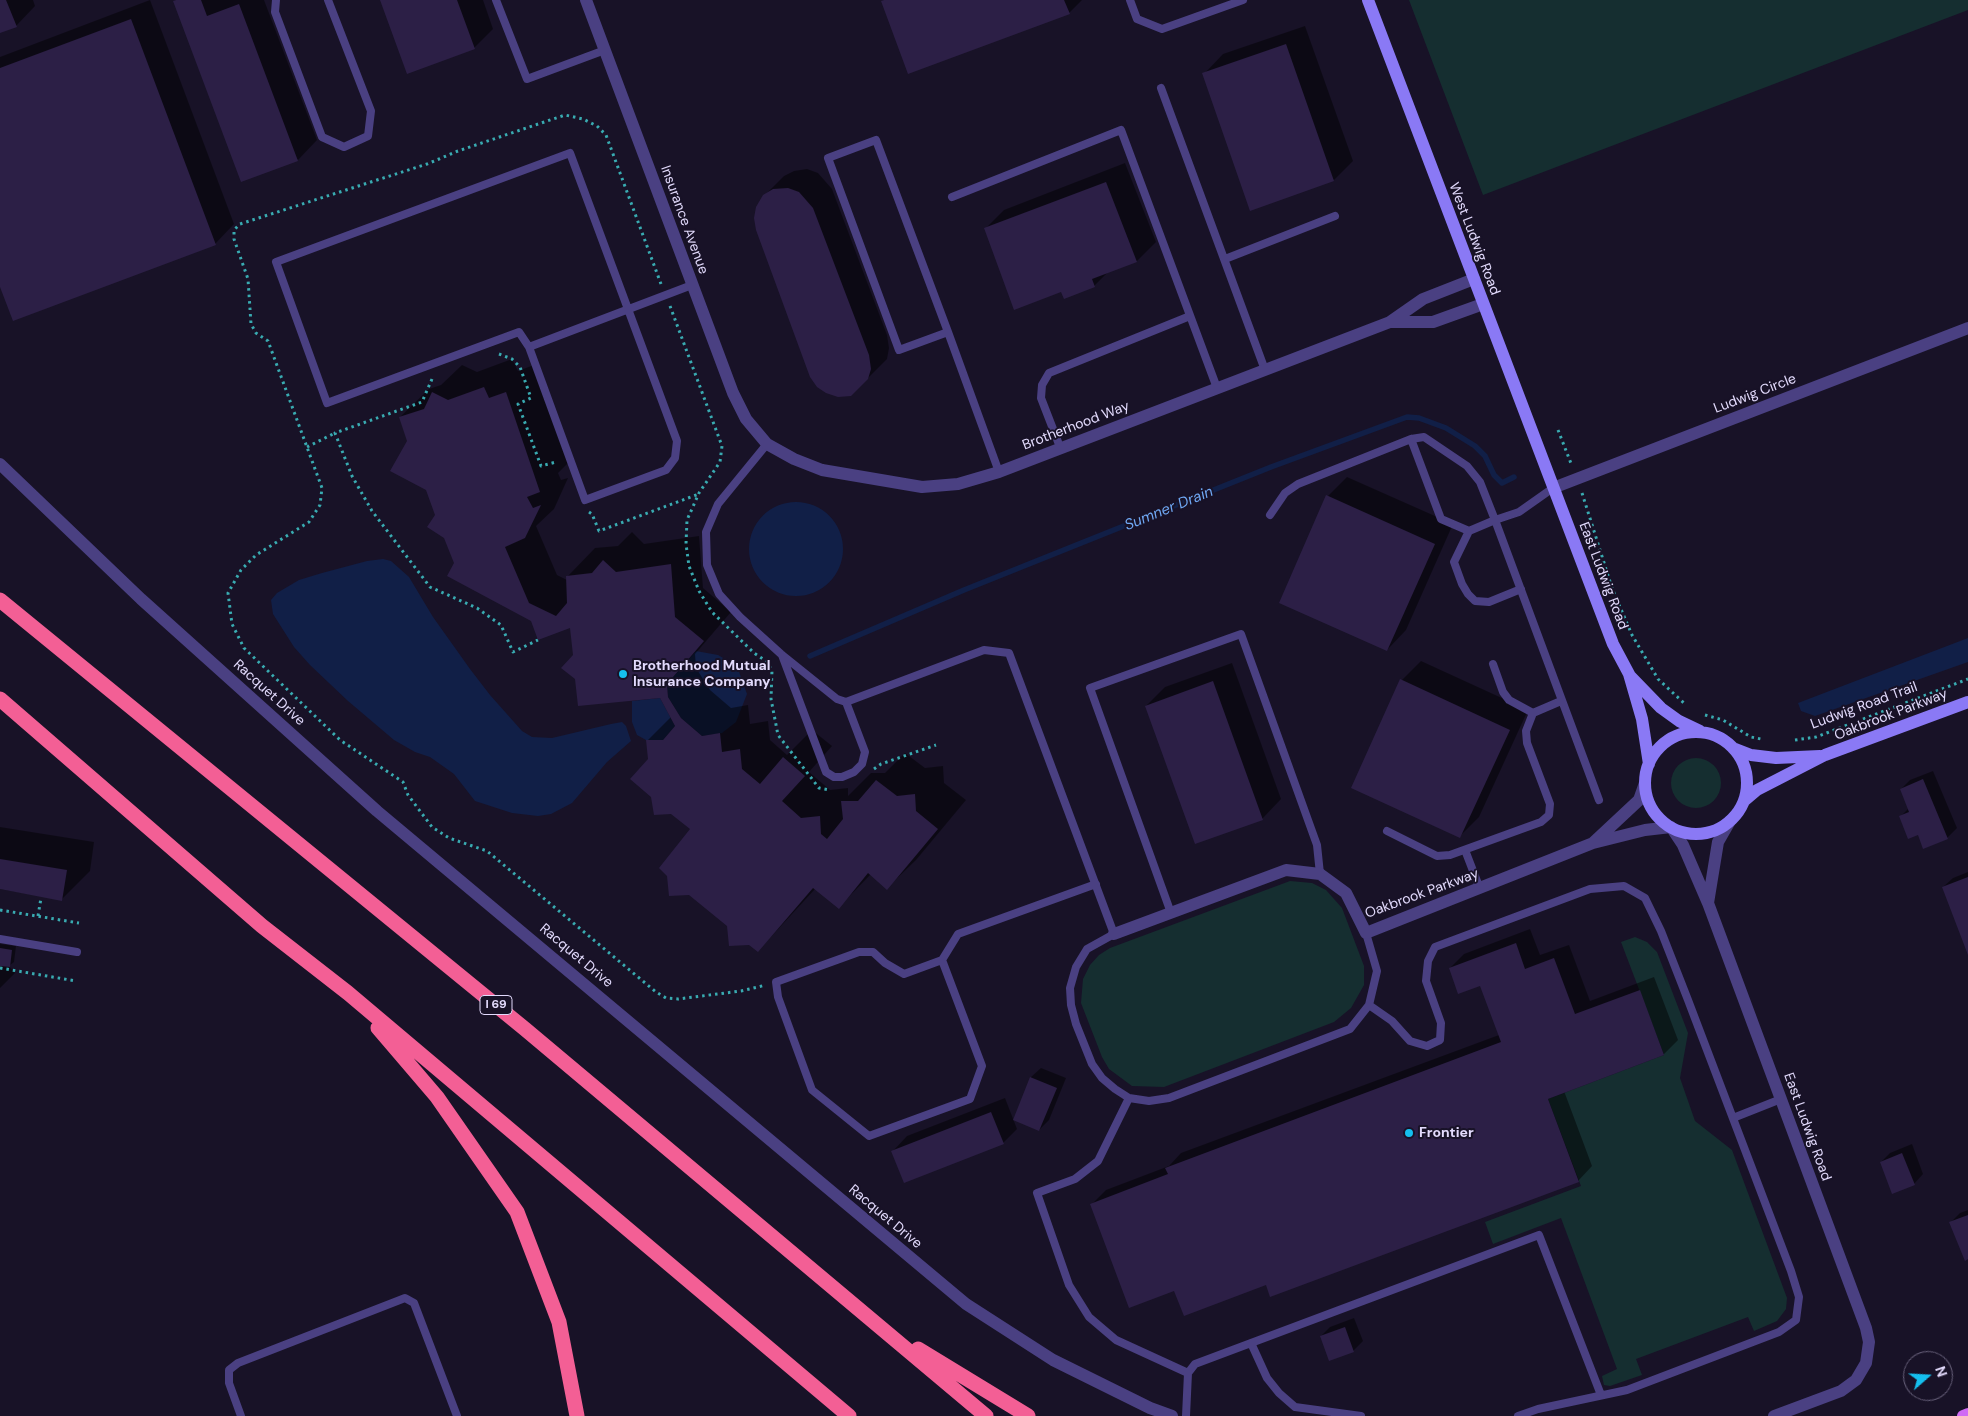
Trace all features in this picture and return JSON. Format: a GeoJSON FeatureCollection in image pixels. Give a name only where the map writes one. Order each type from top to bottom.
{"type":"FeatureCollection","features":[{"type":"Feature","properties":{"kind":"highway","name":"I 69"},"geometry":{"type":"LineString","coordinates":[[0,600],[525,1029],[986,1416]]}},
{"type":"Feature","properties":{"kind":"highway"},"geometry":{"type":"LineString","coordinates":[[0,699],[262,926],[348,993],[849,1416]]}},
{"type":"Feature","properties":{"kind":"highway"},"geometry":{"type":"LineString","coordinates":[[348,993],[437,1097],[517,1212],[559,1322],[577,1416]]}},
{"type":"Feature","properties":{"kind":"highway"},"geometry":{"type":"LineString","coordinates":[[875,1324],[1028,1416]]}},
{"type":"Feature","properties":{"kind":"main road","name":"West Ludwig Road"},"geometry":{"type":"LineString","coordinates":[[1368,0],[1553,488]]}},
{"type":"Feature","properties":{"kind":"main road","name":"East Ludwig Road"},"geometry":{"type":"LineString","coordinates":[[1553,488],[1613,644],[1629,674],[1642,719],[1649,764]]}},
{"type":"Feature","properties":{"kind":"main road","name":"East Ludwig Road"},"geometry":{"type":"LineString","coordinates":[[1629,674],[1660,708],[1679,722],[1706,733]]}},
{"type":"Feature","properties":{"kind":"main road","name":"Oakbrook Parkway"},"geometry":{"type":"LineString","coordinates":[[1744,801],[1758,790],[1826,755],[1968,702]]}},
{"type":"Feature","properties":{"kind":"main road"},"geometry":{"type":"LineString","coordinates":[[1692,732],[1706,733],[1721,739],[1733,748],[1745,771],[1747,784],[1744,801],[1730,821],[1719,829],[1706,833],[1682,833],[1670,827],[1659,818],[1651,806],[1645,783],[1649,764],[1656,751],[1678,735],[1692,732]]}},
{"type":"Feature","properties":{"kind":"main road","name":"Oakbrook Parkway"},"geometry":{"type":"LineString","coordinates":[[1733,748],[1751,755],[1776,758],[1826,755]]}},
{"type":"Feature","properties":{"kind":"main road"},"geometry":{"type":"LineString","coordinates":[[1963,1416],[1968,1414]]}},
{"type":"Feature","properties":{"kind":"street","name":"Insurance Avenue"},"geometry":{"type":"LineString","coordinates":[[586,0],[732,394],[746,419],[767,444]]}},
{"type":"Feature","properties":{"kind":"street","name":"Brotherhood Way"},"geometry":{"type":"LineString","coordinates":[[767,444],[794,459],[822,470],[922,487],[958,484],[999,472],[1390,322],[1423,299],[1474,279]]}},
{"type":"Feature","properties":{"kind":"street","name":"Brotherhood Way"},"geometry":{"type":"LineString","coordinates":[[1390,322],[1433,322],[1483,304]]}},
{"type":"Feature","properties":{"kind":"street","name":"Ludwig Circle"},"geometry":{"type":"LineString","coordinates":[[1553,488],[1968,328]]}},
{"type":"Feature","properties":{"kind":"street","name":"Racquet Drive"},"geometry":{"type":"LineString","coordinates":[[0,464],[141,599],[377,811],[478,893],[966,1304],[1054,1360],[1150,1408],[1172,1416]]}},
{"type":"Feature","properties":{"kind":"street","name":"Oakbrook Parkway"},"geometry":{"type":"LineString","coordinates":[[1593,843],[1639,800],[1645,783]]}},
{"type":"Feature","properties":{"kind":"street","name":"East Ludwig Road"},"geometry":{"type":"LineString","coordinates":[[1708,903],[1718,842],[1730,821]]}},
{"type":"Feature","properties":{"kind":"street","name":"Oakbrook Parkway"},"geometry":{"type":"LineString","coordinates":[[1114,934],[1286,870],[1320,874],[1346,893],[1366,932],[1480,889],[1593,843],[1644,830],[1670,827]]}},
{"type":"Feature","properties":{"kind":"street","name":"East Ludwig Road"},"geometry":{"type":"LineString","coordinates":[[1670,827],[1683,845],[1708,903],[1866,1328],[1869,1342],[1866,1363],[1856,1380],[1841,1391],[1774,1416]]}},
{"type":"Feature","properties":{"kind":"lane"},"geometry":{"type":"LineString","coordinates":[[276,0],[276,12],[322,137],[344,147],[368,136],[371,111],[328,0]]}},
{"type":"Feature","properties":{"kind":"lane"},"geometry":{"type":"LineString","coordinates":[[496,0],[526,79],[605,50]]}},
{"type":"Feature","properties":{"kind":"lane"},"geometry":{"type":"LineString","coordinates":[[1130,0],[1137,19],[1162,29],[1243,0]]}},
{"type":"Feature","properties":{"kind":"lane"},"geometry":{"type":"LineString","coordinates":[[1161,88],[1265,370]]}},
{"type":"Feature","properties":{"kind":"lane"},"geometry":{"type":"LineString","coordinates":[[952,197],[1121,130],[1217,388]]}},
{"type":"Feature","properties":{"kind":"lane"},"geometry":{"type":"LineString","coordinates":[[948,332],[899,350],[828,158],[876,140],[948,332],[999,472]]}},
{"type":"Feature","properties":{"kind":"lane"},"geometry":{"type":"LineString","coordinates":[[570,152],[676,441],[675,458],[666,470],[584,500],[529,347],[519,332],[327,403],[276,262],[570,152]]}},
{"type":"Feature","properties":{"kind":"lane"},"geometry":{"type":"LineString","coordinates":[[1224,259],[1335,216]]}},
{"type":"Feature","properties":{"kind":"lane"},"geometry":{"type":"LineString","coordinates":[[529,347],[692,285]]}},
{"type":"Feature","properties":{"kind":"lane"},"geometry":{"type":"LineString","coordinates":[[1060,447],[1041,398],[1042,385],[1049,373],[1190,316]]}},
{"type":"Feature","properties":{"kind":"lane"},"geometry":{"type":"LineString","coordinates":[[1270,515],[1285,493],[1298,484],[1411,439],[1424,437],[1467,466],[1480,482],[1495,520],[1598,800]]}},
{"type":"Feature","properties":{"kind":"lane"},"geometry":{"type":"LineString","coordinates":[[1411,439],[1441,519],[1469,531]]}},
{"type":"Feature","properties":{"kind":"lane"},"geometry":{"type":"LineString","coordinates":[[767,444],[718,504],[706,532],[707,565],[719,594],[740,617],[781,654],[837,700],[846,702],[984,650],[1009,653],[1114,934],[1087,949],[1076,967],[1070,988],[1071,1005],[1092,1064],[1102,1078],[1130,1098],[1149,1101],[1169,1098],[1350,1029],[1368,1005],[1377,970],[1366,932]]}},
{"type":"Feature","properties":{"kind":"lane"},"geometry":{"type":"LineString","coordinates":[[1521,589],[1489,602],[1475,601],[1462,584],[1454,562],[1469,531],[1519,512],[1553,488]]}},
{"type":"Feature","properties":{"kind":"lane"},"geometry":{"type":"LineString","coordinates":[[1171,914],[1090,688],[1241,634],[1317,845],[1320,874]]}},
{"type":"Feature","properties":{"kind":"lane"},"geometry":{"type":"LineString","coordinates":[[781,654],[826,772],[834,777],[842,777],[854,772],[862,764],[865,752],[846,702]]}},
{"type":"Feature","properties":{"kind":"lane"},"geometry":{"type":"LineString","coordinates":[[1493,664],[1503,692],[1509,700],[1533,713]]}},
{"type":"Feature","properties":{"kind":"lane"},"geometry":{"type":"LineString","coordinates":[[1387,831],[1438,856],[1450,856],[1541,822],[1549,816],[1550,804],[1526,743],[1526,731],[1533,713],[1561,701]]}},
{"type":"Feature","properties":{"kind":"lane"},"geometry":{"type":"LineString","coordinates":[[1465,850],[1480,889]]}},
{"type":"Feature","properties":{"kind":"lane"},"geometry":{"type":"LineString","coordinates":[[942,960],[982,1066],[970,1098],[869,1136],[812,1090],[778,997],[776,982],[859,952],[873,952],[885,963],[904,974],[942,960],[958,934],[1096,884]]}},
{"type":"Feature","properties":{"kind":"lane"},"geometry":{"type":"LineString","coordinates":[[1368,1005],[1392,1021],[1410,1041],[1427,1046],[1440,1040],[1441,1023],[1426,981],[1428,961],[1436,947],[1590,889],[1624,886],[1645,898],[1661,931],[1799,1296],[1796,1320],[1779,1332],[1627,1390],[1538,1409],[1518,1416]]}},
{"type":"Feature","properties":{"kind":"lane"},"geometry":{"type":"LineString","coordinates":[[0,940],[77,952]]}},
{"type":"Feature","properties":{"kind":"lane"},"geometry":{"type":"LineString","coordinates":[[1130,1098],[1098,1161],[1075,1179],[1037,1193],[1069,1285],[1089,1317],[1116,1340],[1188,1373]]}},
{"type":"Feature","properties":{"kind":"lane"},"geometry":{"type":"LineString","coordinates":[[1733,1118],[1781,1099]]}},
{"type":"Feature","properties":{"kind":"lane"},"geometry":{"type":"LineString","coordinates":[[1186,1416],[1188,1373],[1195,1364],[1539,1235],[1601,1395]]}},
{"type":"Feature","properties":{"kind":"lane"},"geometry":{"type":"LineString","coordinates":[[241,1416],[229,1383],[229,1370],[238,1363],[405,1298],[414,1303],[457,1416]]}},
{"type":"Feature","properties":{"kind":"lane"},"geometry":{"type":"LineString","coordinates":[[1251,1343],[1266,1378],[1295,1407],[1361,1416]]}},
{"type":"Feature","properties":{"kind":"path"},"geometry":{"type":"LineString","coordinates":[[776,982],[741,991],[678,999],[666,998],[656,992],[487,851],[449,838],[432,828],[408,795],[403,782],[340,740],[244,648],[232,624],[228,593],[241,570],[256,555],[309,522],[320,505],[322,488],[268,341],[256,333],[251,324],[248,278],[234,239],[234,230],[240,224],[427,164],[458,151],[565,115],[583,119],[597,126],[606,136],[722,446],[720,462],[700,493],[687,520],[686,544],[689,566],[698,591],[718,618],[754,653],[766,661],[772,670],[771,699],[773,718],[778,735],[819,788],[831,790]]}},
{"type":"Feature","properties":{"kind":"path"},"geometry":{"type":"LineString","coordinates":[[497,354],[512,358],[520,367],[531,398],[518,404],[541,466],[556,461],[559,470]]}},
{"type":"Feature","properties":{"kind":"path"},"geometry":{"type":"LineString","coordinates":[[307,446],[422,402],[430,379],[439,376]]}},
{"type":"Feature","properties":{"kind":"path"},"geometry":{"type":"LineString","coordinates":[[1558,430],[1571,462]]}},
{"type":"Feature","properties":{"kind":"path"},"geometry":{"type":"LineString","coordinates":[[335,434],[352,476],[372,511],[430,587],[477,608],[501,625],[513,652],[538,640]]}},
{"type":"Feature","properties":{"kind":"path"},"geometry":{"type":"LineString","coordinates":[[1582,491],[1612,588],[1632,635],[1658,679],[1688,706]]}},
{"type":"Feature","properties":{"kind":"path"},"geometry":{"type":"LineString","coordinates":[[586,511],[592,514],[599,530],[700,493]]}},
{"type":"Feature","properties":{"kind":"path","name":"Ludwig Road Trail"},"geometry":{"type":"LineString","coordinates":[[1787,741],[1816,737],[1968,679]]}},
{"type":"Feature","properties":{"kind":"path"},"geometry":{"type":"LineString","coordinates":[[1704,714],[1723,720],[1752,737],[1768,740]]}},
{"type":"Feature","properties":{"kind":"path"},"geometry":{"type":"LineString","coordinates":[[871,771],[881,764],[936,744]]}},
{"type":"Feature","properties":{"kind":"path"},"geometry":{"type":"LineString","coordinates":[[38,916],[41,898]]}},
{"type":"Feature","properties":{"kind":"path"},"geometry":{"type":"LineString","coordinates":[[0,910],[80,923]]}},
{"type":"Feature","properties":{"kind":"path"},"geometry":{"type":"LineString","coordinates":[[0,968],[76,981]]}},
{"type":"Feature","properties":{"kind":"green space"},"geometry":{"type":"Polygon","coordinates":[[[1409,0],[1968,0],[1968,10],[1483,195],[1409,0]]]}},
{"type":"Feature","properties":{"kind":"green space"},"geometry":{"type":"Polygon","coordinates":[[[1696,758],[1706,760],[1714,765],[1719,773],[1721,783],[1719,793],[1714,801],[1706,806],[1696,808],[1686,806],[1678,801],[1673,793],[1671,783],[1673,773],[1678,765],[1686,760],[1696,758]]]}},
{"type":"Feature","properties":{"kind":"green space"},"geometry":{"type":"Polygon","coordinates":[[[1290,881],[1312,883],[1326,890],[1342,908],[1364,966],[1364,985],[1351,1008],[1334,1022],[1164,1087],[1132,1086],[1109,1069],[1102,1057],[1081,1003],[1083,979],[1090,965],[1099,955],[1110,948],[1290,881]]]}},
{"type":"Feature","properties":{"kind":"green space"},"geometry":{"type":"Polygon","coordinates":[[[1635,937],[1647,942],[1657,952],[1688,1033],[1680,1078],[1695,1121],[1732,1150],[1787,1298],[1786,1309],[1777,1321],[1754,1331],[1748,1317],[1636,1359],[1642,1375],[1610,1386],[1604,1385],[1602,1376],[1617,1369],[1561,1218],[1493,1244],[1485,1222],[1581,1186],[1548,1099],[1664,1055],[1621,942],[1635,937]]]}},
{"type":"Feature","properties":{"kind":"water"},"geometry":{"type":"Polygon","coordinates":[[[796,502],[814,506],[829,516],[839,531],[843,549],[839,567],[829,582],[814,592],[796,596],[778,592],[763,582],[753,567],[749,549],[753,531],[763,516],[778,506],[796,502]]]}},
{"type":"Feature","properties":{"kind":"water"},"geometry":{"type":"Polygon","coordinates":[[[383,559],[391,561],[409,577],[433,617],[470,669],[522,731],[532,737],[552,738],[622,722],[626,726],[631,741],[607,762],[572,803],[551,814],[538,816],[512,813],[475,801],[454,774],[430,757],[415,752],[394,740],[348,701],[294,647],[273,614],[271,600],[277,593],[299,580],[367,561],[383,559]]]}},
{"type":"Feature","properties":{"kind":"water"},"geometry":{"type":"Polygon","coordinates":[[[1968,638],[1968,662],[1815,716],[1801,711],[1798,703],[1968,638]]]}},
{"type":"Feature","properties":{"kind":"water"},"geometry":{"type":"Polygon","coordinates":[[[696,651],[718,655],[737,666],[747,694],[736,722],[722,733],[702,736],[681,718],[668,697],[667,684],[696,651]]]}},
{"type":"Feature","properties":{"kind":"water"},"geometry":{"type":"Polygon","coordinates":[[[660,698],[675,726],[663,740],[646,740],[637,735],[632,722],[632,701],[660,698]]]}},
{"type":"Feature","properties":{"kind":"building"},"geometry":{"type":"Polygon","coordinates":[[[0,0],[6,0],[17,27],[0,33],[0,0]]]}},
{"type":"Feature","properties":{"kind":"building"},"geometry":{"type":"Polygon","coordinates":[[[201,0],[207,16],[239,4],[298,161],[241,182],[173,1],[201,0]]]}},
{"type":"Feature","properties":{"kind":"building"},"geometry":{"type":"Polygon","coordinates":[[[380,0],[457,0],[475,49],[407,74],[380,0]]]}},
{"type":"Feature","properties":{"kind":"building"},"geometry":{"type":"Polygon","coordinates":[[[1064,0],[1070,14],[908,74],[881,1],[1064,0]]]}},
{"type":"Feature","properties":{"kind":"building"},"geometry":{"type":"Polygon","coordinates":[[[131,19],[216,245],[13,321],[0,287],[0,68],[131,19]]]}},
{"type":"Feature","properties":{"kind":"building"},"geometry":{"type":"Polygon","coordinates":[[[1286,44],[1334,181],[1250,211],[1202,73],[1286,44]]]}},
{"type":"Feature","properties":{"kind":"building"},"geometry":{"type":"Polygon","coordinates":[[[1106,182],[1137,262],[1092,279],[1095,287],[1064,299],[1061,292],[1014,310],[984,228],[1106,182]]]}},
{"type":"Feature","properties":{"kind":"building"},"geometry":{"type":"Polygon","coordinates":[[[788,188],[799,192],[813,208],[869,355],[871,369],[868,379],[851,396],[838,397],[826,393],[817,387],[810,377],[756,230],[754,218],[756,207],[763,195],[773,189],[788,188]]]}},
{"type":"Feature","properties":{"kind":"building","name":"Brotherhood Mutual Insurance Company"},"geometry":{"type":"Polygon","coordinates":[[[484,387],[489,398],[506,392],[540,492],[527,497],[533,508],[541,505],[525,538],[505,547],[529,603],[556,616],[567,603],[566,576],[592,573],[603,560],[616,572],[671,564],[675,617],[704,641],[667,684],[668,697],[681,718],[702,736],[720,733],[722,752],[740,749],[742,769],[760,784],[783,757],[805,776],[782,801],[801,818],[820,816],[821,834],[827,839],[843,819],[841,801],[858,801],[876,780],[897,796],[915,794],[916,811],[938,829],[887,890],[868,873],[839,909],[813,888],[758,952],[749,945],[729,946],[727,926],[689,895],[669,896],[667,876],[659,868],[690,829],[671,814],[654,815],[651,797],[630,779],[648,759],[646,740],[663,740],[675,726],[660,698],[578,706],[575,679],[561,668],[573,655],[570,628],[538,640],[531,621],[447,576],[454,563],[444,538],[427,527],[435,515],[426,490],[390,471],[407,441],[399,417],[424,409],[432,392],[448,400],[484,387]]]}},
{"type":"Feature","properties":{"kind":"building"},"geometry":{"type":"Polygon","coordinates":[[[1326,495],[1435,544],[1387,651],[1279,603],[1326,495]]]}},
{"type":"Feature","properties":{"kind":"building"},"geometry":{"type":"Polygon","coordinates":[[[1400,679],[1510,730],[1460,838],[1351,788],[1400,679]]]}},
{"type":"Feature","properties":{"kind":"building"},"geometry":{"type":"Polygon","coordinates":[[[1213,681],[1263,820],[1195,844],[1145,706],[1213,681]]]}},
{"type":"Feature","properties":{"kind":"building"},"geometry":{"type":"Polygon","coordinates":[[[1923,779],[1948,839],[1923,849],[1918,835],[1908,839],[1899,816],[1909,812],[1900,789],[1923,779]]]}},
{"type":"Feature","properties":{"kind":"building"},"geometry":{"type":"Polygon","coordinates":[[[0,859],[67,870],[62,901],[0,889],[0,859]]]}},
{"type":"Feature","properties":{"kind":"building"},"geometry":{"type":"Polygon","coordinates":[[[1968,877],[1968,955],[1942,887],[1968,877]]]}},
{"type":"Feature","properties":{"kind":"building","name":"Frontier"},"geometry":{"type":"Polygon","coordinates":[[[1516,943],[1525,969],[1554,958],[1575,1014],[1640,990],[1664,1055],[1548,1099],[1579,1182],[1270,1297],[1266,1285],[1184,1316],[1174,1291],[1129,1308],[1090,1204],[1168,1174],[1165,1168],[1501,1042],[1480,986],[1458,994],[1449,968],[1516,943]]]}},
{"type":"Feature","properties":{"kind":"building"},"geometry":{"type":"Polygon","coordinates":[[[0,948],[12,950],[10,967],[0,966],[0,948]]]}},
{"type":"Feature","properties":{"kind":"building"},"geometry":{"type":"Polygon","coordinates":[[[1030,1077],[1057,1088],[1039,1131],[1013,1120],[1030,1077]]]}},
{"type":"Feature","properties":{"kind":"building"},"geometry":{"type":"Polygon","coordinates":[[[991,1112],[1004,1144],[904,1183],[891,1151],[991,1112]]]}},
{"type":"Feature","properties":{"kind":"building"},"geometry":{"type":"Polygon","coordinates":[[[1902,1153],[1915,1185],[1892,1194],[1880,1162],[1902,1153]]]}},
{"type":"Feature","properties":{"kind":"building"},"geometry":{"type":"Polygon","coordinates":[[[1968,1215],[1968,1259],[1965,1261],[1949,1222],[1968,1215]]]}},
{"type":"Feature","properties":{"kind":"building"},"geometry":{"type":"Polygon","coordinates":[[[1345,1327],[1354,1352],[1329,1361],[1320,1336],[1345,1327]]]}},
{"type":"Feature","properties":{"kind":"waterway","name":"Sumner Drain"},"geometry":{"type":"LineString","coordinates":[[810,656],[964,590],[1271,467],[1407,417],[1419,418],[1446,428],[1475,446],[1485,456],[1494,475],[1502,483],[1514,477]]}},
{"type":"Feature","properties":{"kind":"place","name":"Brotherhood Mutual Insurance Company"},"geometry":{"type":"Point","coordinates":[623,674]}},
{"type":"Feature","properties":{"kind":"place","name":"Frontier"},"geometry":{"type":"Point","coordinates":[1409,1133]}}]}
